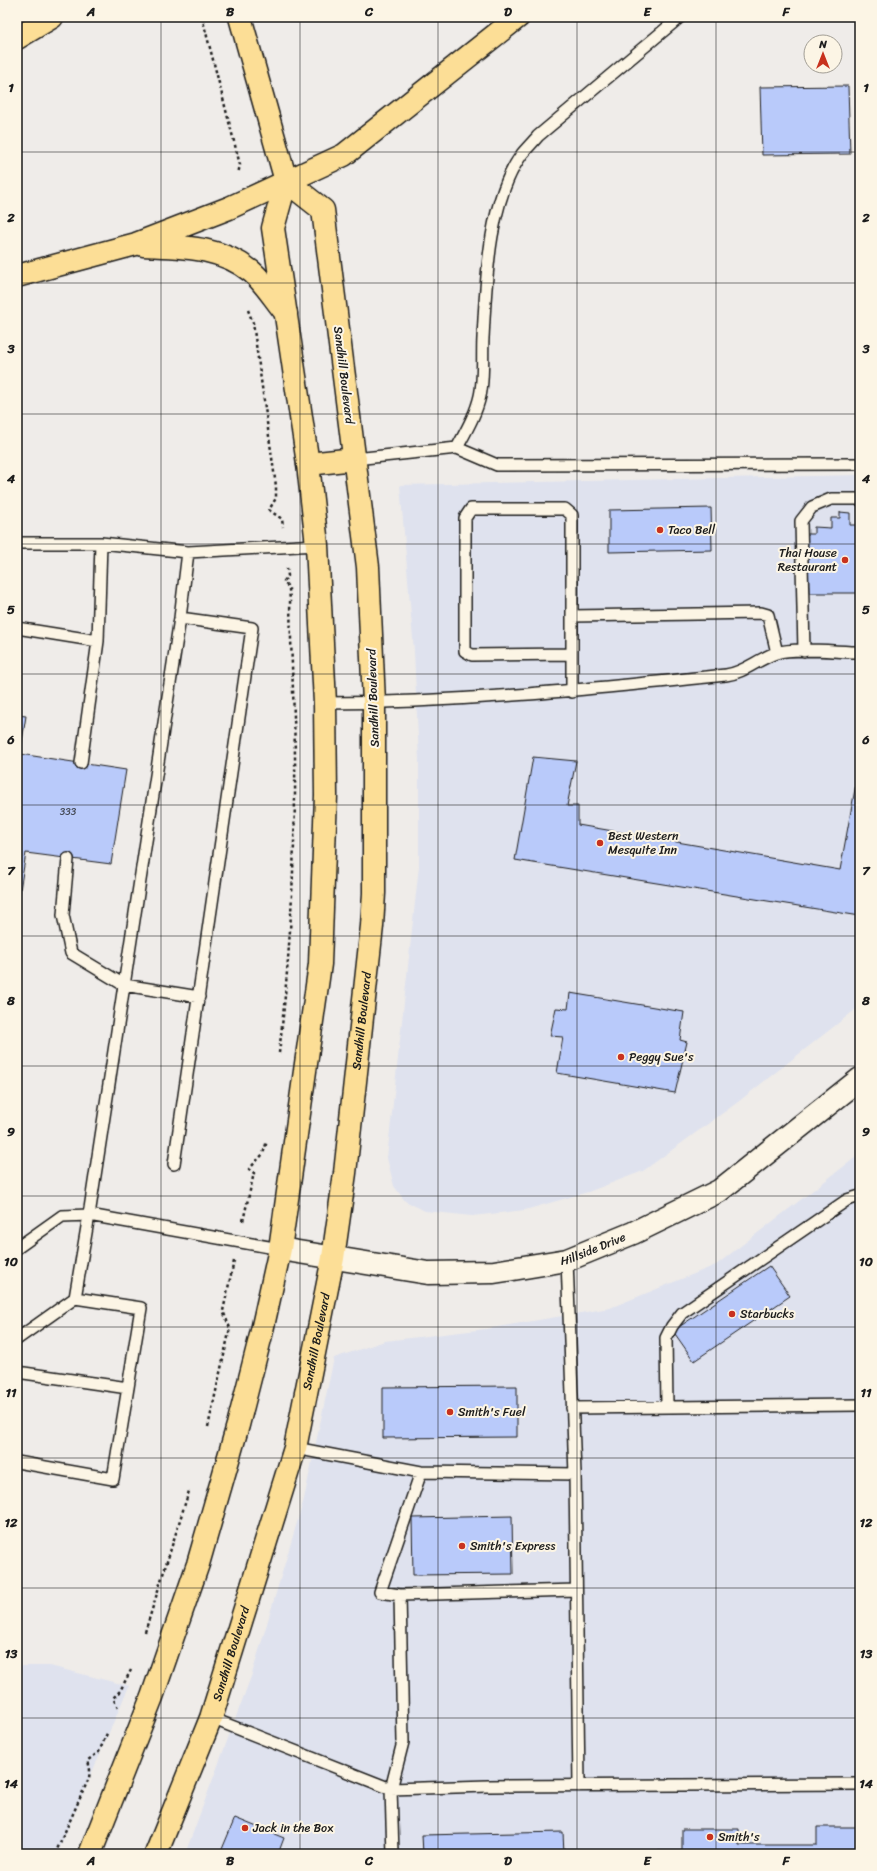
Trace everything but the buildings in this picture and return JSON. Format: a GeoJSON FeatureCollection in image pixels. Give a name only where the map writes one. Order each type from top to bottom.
{"type":"FeatureCollection","features":[{"type":"Feature","properties":{"kind":"main road"},"geometry":{"type":"LineString","coordinates":[[17,38],[52,17]]}},
{"type":"Feature","properties":{"kind":"main road"},"geometry":{"type":"LineString","coordinates":[[90,1854],[152,1697],[211,1522],[244,1403],[280,1248],[320,964],[326,795],[325,703],[317,545],[308,464],[273,228],[286,181],[240,17]]}},
{"type":"Feature","properties":{"kind":"main road"},"geometry":{"type":"LineString","coordinates":[[17,276],[136,244],[229,208],[344,155],[518,17]]}},
{"type":"Feature","properties":{"kind":"main road","name":"Sandhill Boulevard"},"geometry":{"type":"LineString","coordinates":[[156,1854],[211,1718],[296,1448],[333,1258],[345,1173],[372,926],[374,893],[374,703],[368,567],[323,210],[286,181]]}},
{"type":"Feature","properties":{"kind":"main road"},"geometry":{"type":"LineString","coordinates":[[136,244],[200,248],[233,260],[253,273],[286,313]]}},
{"type":"Feature","properties":{"kind":"main road"},"geometry":{"type":"LineString","coordinates":[[308,464],[355,459]]}},
{"type":"Feature","properties":{"kind":"main road","name":"Hillside Drive"},"geometry":{"type":"LineString","coordinates":[[280,1248],[428,1273],[494,1272],[567,1260],[633,1233],[719,1191],[860,1079]]}},
{"type":"Feature","properties":{"kind":"lane"},"geometry":{"type":"LineString","coordinates":[[457,448],[473,417],[480,395],[485,298],[491,242],[499,207],[510,176],[522,154],[538,136],[680,17]]}},
{"type":"Feature","properties":{"kind":"lane"},"geometry":{"type":"LineString","coordinates":[[355,459],[457,448],[496,465],[860,464]]}},
{"type":"Feature","properties":{"kind":"lane"},"geometry":{"type":"LineString","coordinates":[[804,651],[801,521],[812,507],[831,500],[860,500]]}},
{"type":"Feature","properties":{"kind":"lane"},"geometry":{"type":"LineString","coordinates":[[571,654],[472,655],[465,650],[465,518],[471,509],[565,509],[572,515],[572,692]]}},
{"type":"Feature","properties":{"kind":"lane"},"geometry":{"type":"LineString","coordinates":[[17,543],[102,543],[188,552],[317,545]]}},
{"type":"Feature","properties":{"kind":"lane"},"geometry":{"type":"LineString","coordinates":[[81,763],[98,641],[102,543]]}},
{"type":"Feature","properties":{"kind":"lane"},"geometry":{"type":"LineString","coordinates":[[75,1298],[180,618],[188,552]]}},
{"type":"Feature","properties":{"kind":"lane"},"geometry":{"type":"LineString","coordinates":[[572,616],[761,613],[768,615],[777,653]]}},
{"type":"Feature","properties":{"kind":"lane"},"geometry":{"type":"LineString","coordinates":[[174,1164],[252,628],[180,618]]}},
{"type":"Feature","properties":{"kind":"lane"},"geometry":{"type":"LineString","coordinates":[[17,628],[98,641]]}},
{"type":"Feature","properties":{"kind":"lane"},"geometry":{"type":"LineString","coordinates":[[325,703],[434,701],[572,692],[733,674],[777,653],[804,651],[860,652]]}},
{"type":"Feature","properties":{"kind":"lane"},"geometry":{"type":"LineString","coordinates":[[68,858],[63,915],[71,953],[124,984],[199,997]]}},
{"type":"Feature","properties":{"kind":"lane"},"geometry":{"type":"LineString","coordinates":[[667,1407],[666,1338],[672,1326],[682,1313],[847,1200],[860,1196]]}},
{"type":"Feature","properties":{"kind":"lane"},"geometry":{"type":"LineString","coordinates":[[17,1248],[62,1216],[89,1215],[280,1248]]}},
{"type":"Feature","properties":{"kind":"lane"},"geometry":{"type":"LineString","coordinates":[[567,1260],[574,1474],[579,1786]]}},
{"type":"Feature","properties":{"kind":"lane"},"geometry":{"type":"LineString","coordinates":[[17,1339],[75,1298],[141,1308],[114,1479],[17,1462]]}},
{"type":"Feature","properties":{"kind":"lane"},"geometry":{"type":"LineString","coordinates":[[17,1372],[128,1388]]}},
{"type":"Feature","properties":{"kind":"lane"},"geometry":{"type":"LineString","coordinates":[[572,1408],[860,1405]]}},
{"type":"Feature","properties":{"kind":"lane"},"geometry":{"type":"LineString","coordinates":[[296,1448],[421,1472],[574,1474]]}},
{"type":"Feature","properties":{"kind":"lane"},"geometry":{"type":"LineString","coordinates":[[421,1472],[380,1592],[400,1595],[576,1590]]}},
{"type":"Feature","properties":{"kind":"lane"},"geometry":{"type":"LineString","coordinates":[[393,1854],[391,1789],[403,1742],[400,1595]]}},
{"type":"Feature","properties":{"kind":"lane"},"geometry":{"type":"LineString","coordinates":[[211,1718],[391,1789],[860,1784]]}},
{"type":"Feature","properties":{"kind":"path"},"geometry":{"type":"LineString","coordinates":[[202,17],[240,165],[235,180]]}},
{"type":"Feature","properties":{"kind":"path"},"geometry":{"type":"LineString","coordinates":[[245,304],[253,323],[276,486],[276,498],[269,510],[282,519],[288,576],[284,580],[288,589],[290,600],[295,792],[293,861],[284,1010],[279,1056]]}},
{"type":"Feature","properties":{"kind":"path"},"geometry":{"type":"LineString","coordinates":[[208,1428],[230,1328],[223,1311],[254,1173],[249,1169],[262,1154],[267,1139]]}},
{"type":"Feature","properties":{"kind":"path"},"geometry":{"type":"LineString","coordinates":[[144,1634],[191,1486]]}},
{"type":"Feature","properties":{"kind":"path"},"geometry":{"type":"LineString","coordinates":[[116,1713],[118,1707],[114,1698],[120,1691],[132,1668]]}},
{"type":"Feature","properties":{"kind":"path"},"geometry":{"type":"LineString","coordinates":[[55,1854],[89,1778],[90,1770],[88,1760],[99,1752],[111,1725]]}},
{"type":"Feature","properties":{"kind":"shaded area"},"geometry":{"type":"Polygon","coordinates":[[[860,475],[860,1006],[738,1102],[643,1171],[588,1192],[525,1210],[472,1216],[425,1211],[405,1201],[394,1186],[387,1158],[419,866],[419,760],[414,651],[400,485],[860,475]]]}},
{"type":"Feature","properties":{"kind":"shaded area"},"geometry":{"type":"Polygon","coordinates":[[[860,1154],[860,1854],[185,1854],[252,1674],[304,1499],[334,1358],[385,1341],[486,1329],[610,1308],[716,1265],[860,1154]]]}},
{"type":"Feature","properties":{"kind":"shaded area"},"geometry":{"type":"Polygon","coordinates":[[[17,1666],[50,1666],[129,1686],[57,1854],[17,1854],[17,1666]]]}},
{"type":"Feature","properties":{"kind":"place","name":"Taco Bell"},"geometry":{"type":"Point","coordinates":[660,530]}},
{"type":"Feature","properties":{"kind":"place","name":"Thai House Restaurant"},"geometry":{"type":"Point","coordinates":[845,560]}},
{"type":"Feature","properties":{"kind":"place","name":"Best Western Mesquite Inn"},"geometry":{"type":"Point","coordinates":[600,843]}},
{"type":"Feature","properties":{"kind":"place","name":"Peggy Sue's"},"geometry":{"type":"Point","coordinates":[621,1057]}},
{"type":"Feature","properties":{"kind":"place","name":"Starbucks"},"geometry":{"type":"Point","coordinates":[732,1314]}},
{"type":"Feature","properties":{"kind":"place","name":"Smith's Fuel"},"geometry":{"type":"Point","coordinates":[450,1412]}},
{"type":"Feature","properties":{"kind":"place","name":"Smith's Express"},"geometry":{"type":"Point","coordinates":[462,1546]}},
{"type":"Feature","properties":{"kind":"place","name":"Jack in the Box"},"geometry":{"type":"Point","coordinates":[245,1828]}},
{"type":"Feature","properties":{"kind":"place","name":"Smith's"},"geometry":{"type":"Point","coordinates":[710,1837]}}]}
